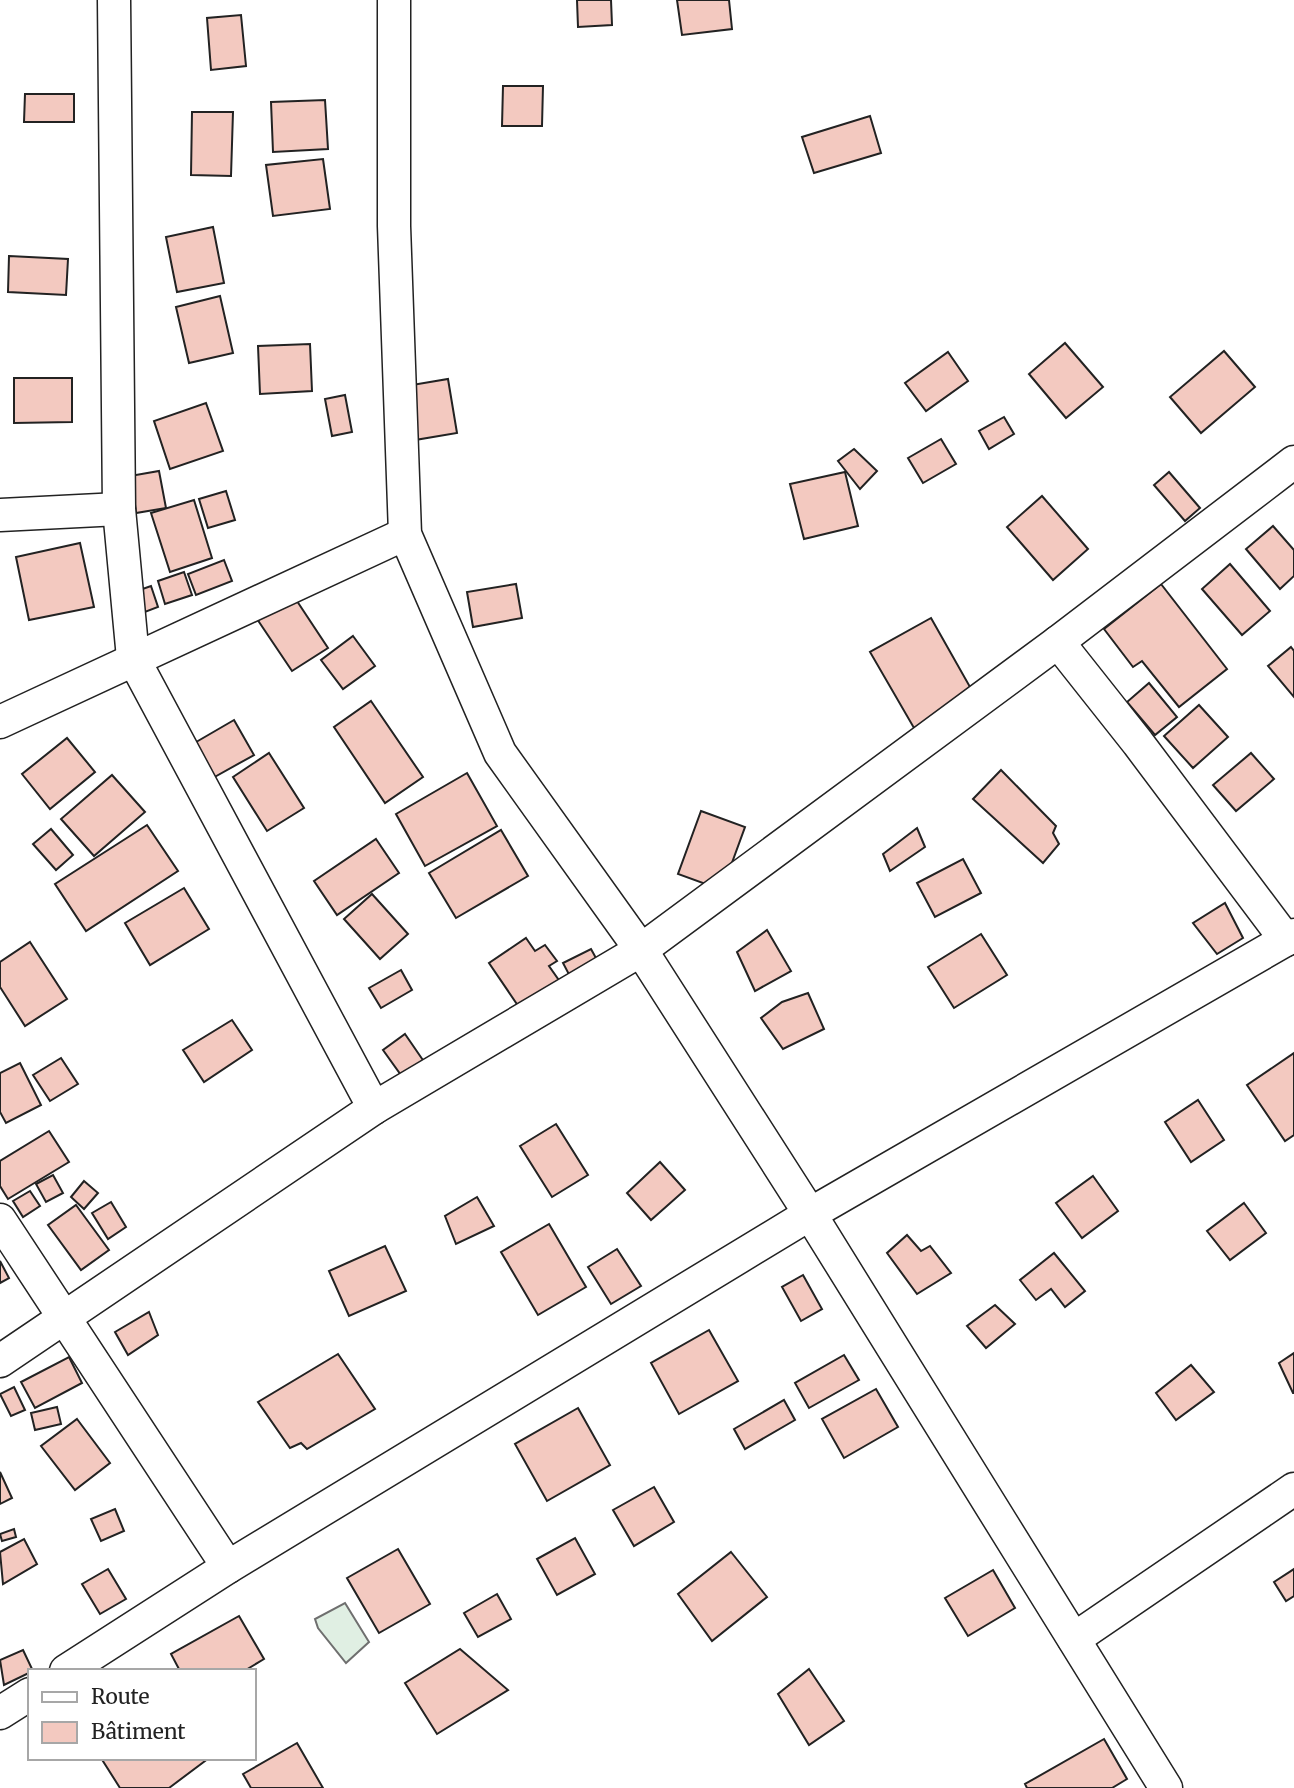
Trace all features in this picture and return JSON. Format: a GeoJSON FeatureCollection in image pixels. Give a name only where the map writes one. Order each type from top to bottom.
{"type":"FeatureCollection","features":[{"type":"Feature","properties":{"kind":"street"},"geometry":{"type":"LineString","coordinates":[[114,0],[119,509],[134,658],[374,1108]]}},
{"type":"Feature","properties":{"kind":"street"},"geometry":{"type":"LineString","coordinates":[[394,0],[394,226],[405,534],[500,753],[641,950],[810,1214],[1166,1788]]}},
{"type":"Feature","properties":{"kind":"street"},"geometry":{"type":"LineString","coordinates":[[0,1361],[374,1108],[641,950],[1058,642],[1294,462]]}},
{"type":"Feature","properties":{"kind":"street"},"geometry":{"type":"LineString","coordinates":[[0,515],[119,509]]}},
{"type":"Feature","properties":{"kind":"street"},"geometry":{"type":"LineString","coordinates":[[0,722],[405,534]]}},
{"type":"Feature","properties":{"kind":"street"},"geometry":{"type":"LineString","coordinates":[[69,1669],[228,1567],[810,1214],[1290,937],[1058,642]]}},
{"type":"Feature","properties":{"kind":"street"},"geometry":{"type":"LineString","coordinates":[[0,1220],[228,1567]]}},
{"type":"Feature","properties":{"kind":"street"},"geometry":{"type":"LineString","coordinates":[[1074,1639],[1294,1489]]}},
{"type":"Feature","properties":{"kind":"street"},"geometry":{"type":"LineString","coordinates":[[0,1713],[28,1695]]}},
{"type":"Feature","properties":{"kind":"green space"},"geometry":{"type":"Polygon","coordinates":[[[345,1603],[369,1642],[346,1663],[318,1628],[315,1619],[345,1603]]]}},
{"type":"Feature","properties":{"kind":"building"},"geometry":{"type":"Polygon","coordinates":[[[577,0],[611,0],[612,25],[578,27],[577,0]]]}},
{"type":"Feature","properties":{"kind":"building"},"geometry":{"type":"Polygon","coordinates":[[[677,0],[729,0],[732,29],[682,35],[677,0]]]}},
{"type":"Feature","properties":{"kind":"building"},"geometry":{"type":"Polygon","coordinates":[[[241,15],[246,66],[211,70],[207,18],[241,15]]]}},
{"type":"Feature","properties":{"kind":"building"},"geometry":{"type":"Polygon","coordinates":[[[503,86],[543,86],[542,126],[502,126],[503,86]]]}},
{"type":"Feature","properties":{"kind":"building"},"geometry":{"type":"Polygon","coordinates":[[[25,94],[74,94],[74,122],[24,122],[25,94]]]}},
{"type":"Feature","properties":{"kind":"building"},"geometry":{"type":"Polygon","coordinates":[[[325,100],[328,149],[273,152],[271,102],[325,100]]]}},
{"type":"Feature","properties":{"kind":"building"},"geometry":{"type":"Polygon","coordinates":[[[192,112],[233,112],[231,176],[191,175],[192,112]]]}},
{"type":"Feature","properties":{"kind":"building"},"geometry":{"type":"Polygon","coordinates":[[[870,116],[881,153],[814,173],[802,137],[870,116]]]}},
{"type":"Feature","properties":{"kind":"building"},"geometry":{"type":"Polygon","coordinates":[[[323,159],[330,209],[273,216],[266,165],[323,159]]]}},
{"type":"Feature","properties":{"kind":"building"},"geometry":{"type":"Polygon","coordinates":[[[213,227],[224,283],[177,292],[166,237],[213,227]]]}},
{"type":"Feature","properties":{"kind":"building"},"geometry":{"type":"Polygon","coordinates":[[[9,256],[68,259],[66,295],[8,292],[9,256]]]}},
{"type":"Feature","properties":{"kind":"building"},"geometry":{"type":"Polygon","coordinates":[[[220,296],[233,353],[189,363],[176,307],[220,296]]]}},
{"type":"Feature","properties":{"kind":"building"},"geometry":{"type":"Polygon","coordinates":[[[1065,343],[1103,387],[1066,418],[1029,374],[1065,343]]]}},
{"type":"Feature","properties":{"kind":"building"},"geometry":{"type":"Polygon","coordinates":[[[310,344],[312,391],[260,394],[258,346],[310,344]]]}},
{"type":"Feature","properties":{"kind":"building"},"geometry":{"type":"Polygon","coordinates":[[[1224,351],[1255,387],[1201,433],[1170,397],[1224,351]]]}},
{"type":"Feature","properties":{"kind":"building"},"geometry":{"type":"Polygon","coordinates":[[[948,352],[968,381],[926,411],[905,383],[948,352]]]}},
{"type":"Feature","properties":{"kind":"building"},"geometry":{"type":"Polygon","coordinates":[[[14,378],[72,378],[72,422],[14,423],[14,378]]]}},
{"type":"Feature","properties":{"kind":"building"},"geometry":{"type":"Polygon","coordinates":[[[448,379],[457,433],[415,440],[406,386],[448,379]]]}},
{"type":"Feature","properties":{"kind":"building"},"geometry":{"type":"Polygon","coordinates":[[[345,395],[352,432],[332,436],[325,399],[345,395]]]}},
{"type":"Feature","properties":{"kind":"building"},"geometry":{"type":"Polygon","coordinates":[[[206,403],[223,451],[170,469],[154,421],[206,403]]]}},
{"type":"Feature","properties":{"kind":"building"},"geometry":{"type":"Polygon","coordinates":[[[1004,417],[1014,434],[989,449],[979,431],[1004,417]]]}},
{"type":"Feature","properties":{"kind":"building"},"geometry":{"type":"Polygon","coordinates":[[[941,439],[956,464],[923,483],[908,458],[941,439]]]}},
{"type":"Feature","properties":{"kind":"building"},"geometry":{"type":"Polygon","coordinates":[[[854,449],[877,471],[860,489],[838,461],[854,449]]]}},
{"type":"Feature","properties":{"kind":"building"},"geometry":{"type":"Polygon","coordinates":[[[159,471],[166,508],[136,513],[130,476],[159,471]]]}},
{"type":"Feature","properties":{"kind":"building"},"geometry":{"type":"Polygon","coordinates":[[[845,472],[858,526],[804,539],[790,484],[845,472]]]}},
{"type":"Feature","properties":{"kind":"building"},"geometry":{"type":"Polygon","coordinates":[[[1169,472],[1200,508],[1185,521],[1154,485],[1169,472]]]}},
{"type":"Feature","properties":{"kind":"building"},"geometry":{"type":"Polygon","coordinates":[[[226,491],[235,520],[208,528],[199,499],[226,491]]]}},
{"type":"Feature","properties":{"kind":"building"},"geometry":{"type":"Polygon","coordinates":[[[1042,496],[1088,549],[1053,580],[1007,527],[1042,496]]]}},
{"type":"Feature","properties":{"kind":"building"},"geometry":{"type":"Polygon","coordinates":[[[194,500],[212,558],[170,572],[151,513],[194,500]]]}},
{"type":"Feature","properties":{"kind":"building"},"geometry":{"type":"Polygon","coordinates":[[[1273,526],[1294,550],[1294,576],[1280,589],[1246,549],[1273,526]]]}},
{"type":"Feature","properties":{"kind":"building"},"geometry":{"type":"Polygon","coordinates":[[[80,543],[94,607],[29,620],[16,557],[80,543]]]}},
{"type":"Feature","properties":{"kind":"building"},"geometry":{"type":"Polygon","coordinates":[[[224,560],[232,581],[196,595],[188,574],[224,560]]]}},
{"type":"Feature","properties":{"kind":"building"},"geometry":{"type":"Polygon","coordinates":[[[1230,564],[1270,611],[1242,635],[1202,589],[1230,564]]]}},
{"type":"Feature","properties":{"kind":"building"},"geometry":{"type":"Polygon","coordinates":[[[184,572],[192,595],[165,604],[158,581],[184,572]]]}},
{"type":"Feature","properties":{"kind":"building"},"geometry":{"type":"Polygon","coordinates":[[[516,584],[522,618],[473,627],[467,592],[516,584]]]}},
{"type":"Feature","properties":{"kind":"building"},"geometry":{"type":"Polygon","coordinates":[[[1161,584],[1227,669],[1179,707],[1142,661],[1133,667],[1104,629],[1161,584]]]}},
{"type":"Feature","properties":{"kind":"building"},"geometry":{"type":"Polygon","coordinates":[[[151,586],[158,607],[137,615],[131,593],[151,586]]]}},
{"type":"Feature","properties":{"kind":"building"},"geometry":{"type":"Polygon","coordinates":[[[289,589],[328,648],[292,671],[253,613],[289,589]]]}},
{"type":"Feature","properties":{"kind":"building"},"geometry":{"type":"Polygon","coordinates":[[[931,618],[974,694],[914,728],[870,652],[931,618]]]}},
{"type":"Feature","properties":{"kind":"building"},"geometry":{"type":"Polygon","coordinates":[[[353,636],[375,666],[343,689],[321,660],[353,636]]]}},
{"type":"Feature","properties":{"kind":"building"},"geometry":{"type":"Polygon","coordinates":[[[1291,647],[1294,651],[1294,697],[1268,666],[1291,647]]]}},
{"type":"Feature","properties":{"kind":"building"},"geometry":{"type":"Polygon","coordinates":[[[1149,683],[1177,717],[1155,735],[1127,702],[1149,683]]]}},
{"type":"Feature","properties":{"kind":"building"},"geometry":{"type":"Polygon","coordinates":[[[371,701],[423,777],[385,803],[334,727],[371,701]]]}},
{"type":"Feature","properties":{"kind":"building"},"geometry":{"type":"Polygon","coordinates":[[[1199,705],[1228,737],[1193,768],[1164,736],[1199,705]]]}},
{"type":"Feature","properties":{"kind":"building"},"geometry":{"type":"Polygon","coordinates":[[[234,720],[254,755],[211,779],[191,745],[234,720]]]}},
{"type":"Feature","properties":{"kind":"building"},"geometry":{"type":"Polygon","coordinates":[[[67,738],[95,772],[50,809],[22,774],[67,738]]]}},
{"type":"Feature","properties":{"kind":"building"},"geometry":{"type":"Polygon","coordinates":[[[269,753],[304,808],[267,831],[233,777],[269,753]]]}},
{"type":"Feature","properties":{"kind":"building"},"geometry":{"type":"Polygon","coordinates":[[[1251,753],[1274,779],[1236,811],[1213,785],[1251,753]]]}},
{"type":"Feature","properties":{"kind":"building"},"geometry":{"type":"Polygon","coordinates":[[[1001,770],[1056,826],[1053,833],[1059,844],[1043,863],[973,799],[1001,770]]]}},
{"type":"Feature","properties":{"kind":"building"},"geometry":{"type":"Polygon","coordinates":[[[467,773],[497,826],[425,866],[396,814],[467,773]]]}},
{"type":"Feature","properties":{"kind":"building"},"geometry":{"type":"Polygon","coordinates":[[[112,775],[145,812],[94,856],[61,819],[112,775]]]}},
{"type":"Feature","properties":{"kind":"building"},"geometry":{"type":"Polygon","coordinates":[[[701,811],[745,827],[722,890],[678,874],[701,811]]]}},
{"type":"Feature","properties":{"kind":"building"},"geometry":{"type":"Polygon","coordinates":[[[147,825],[178,871],[86,931],[55,884],[147,825]]]}},
{"type":"Feature","properties":{"kind":"building"},"geometry":{"type":"Polygon","coordinates":[[[917,828],[925,847],[890,871],[883,854],[917,828]]]}},
{"type":"Feature","properties":{"kind":"building"},"geometry":{"type":"Polygon","coordinates":[[[51,829],[73,855],[56,870],[33,844],[51,829]]]}},
{"type":"Feature","properties":{"kind":"building"},"geometry":{"type":"Polygon","coordinates":[[[501,830],[528,876],[456,918],[429,873],[501,830]]]}},
{"type":"Feature","properties":{"kind":"building"},"geometry":{"type":"Polygon","coordinates":[[[376,839],[399,873],[337,915],[314,881],[376,839]]]}},
{"type":"Feature","properties":{"kind":"building"},"geometry":{"type":"Polygon","coordinates":[[[963,859],[981,893],[935,917],[917,883],[963,859]]]}},
{"type":"Feature","properties":{"kind":"building"},"geometry":{"type":"Polygon","coordinates":[[[184,888],[209,929],[150,965],[125,923],[184,888]]]}},
{"type":"Feature","properties":{"kind":"building"},"geometry":{"type":"Polygon","coordinates":[[[372,894],[408,934],[380,959],[344,919],[372,894]]]}},
{"type":"Feature","properties":{"kind":"building"},"geometry":{"type":"Polygon","coordinates":[[[1225,903],[1243,938],[1217,954],[1193,923],[1225,903]]]}},
{"type":"Feature","properties":{"kind":"building"},"geometry":{"type":"Polygon","coordinates":[[[767,930],[791,971],[755,991],[737,952],[767,930]]]}},
{"type":"Feature","properties":{"kind":"building"},"geometry":{"type":"Polygon","coordinates":[[[981,934],[1007,975],[954,1008],[928,967],[981,934]]]}},
{"type":"Feature","properties":{"kind":"building"},"geometry":{"type":"Polygon","coordinates":[[[526,938],[535,951],[545,945],[557,961],[549,966],[563,986],[523,1013],[489,963],[526,938]]]}},
{"type":"Feature","properties":{"kind":"building"},"geometry":{"type":"Polygon","coordinates":[[[30,942],[67,999],[25,1026],[0,987],[0,962],[30,942]]]}},
{"type":"Feature","properties":{"kind":"building"},"geometry":{"type":"Polygon","coordinates":[[[591,949],[602,969],[574,984],[563,963],[591,949]]]}},
{"type":"Feature","properties":{"kind":"building"},"geometry":{"type":"Polygon","coordinates":[[[401,970],[412,990],[381,1008],[369,988],[401,970]]]}},
{"type":"Feature","properties":{"kind":"building"},"geometry":{"type":"Polygon","coordinates":[[[808,993],[824,1029],[783,1049],[761,1018],[782,1002],[808,993]]]}},
{"type":"Feature","properties":{"kind":"building"},"geometry":{"type":"Polygon","coordinates":[[[232,1020],[252,1050],[204,1082],[183,1050],[232,1020]]]}},
{"type":"Feature","properties":{"kind":"building"},"geometry":{"type":"Polygon","coordinates":[[[405,1034],[427,1066],[406,1082],[383,1050],[405,1034]]]}},
{"type":"Feature","properties":{"kind":"building"},"geometry":{"type":"Polygon","coordinates":[[[1294,1053],[1294,1135],[1285,1141],[1247,1085],[1294,1053]]]}},
{"type":"Feature","properties":{"kind":"building"},"geometry":{"type":"Polygon","coordinates":[[[61,1058],[78,1084],[50,1101],[33,1075],[61,1058]]]}},
{"type":"Feature","properties":{"kind":"building"},"geometry":{"type":"Polygon","coordinates":[[[20,1063],[41,1105],[6,1123],[0,1112],[0,1073],[20,1063]]]}},
{"type":"Feature","properties":{"kind":"building"},"geometry":{"type":"Polygon","coordinates":[[[1198,1100],[1224,1140],[1191,1162],[1165,1122],[1198,1100]]]}},
{"type":"Feature","properties":{"kind":"building"},"geometry":{"type":"Polygon","coordinates":[[[556,1124],[588,1175],[552,1197],[520,1146],[556,1124]]]}},
{"type":"Feature","properties":{"kind":"building"},"geometry":{"type":"Polygon","coordinates":[[[49,1131],[69,1162],[8,1199],[0,1186],[0,1161],[49,1131]]]}},
{"type":"Feature","properties":{"kind":"building"},"geometry":{"type":"Polygon","coordinates":[[[660,1162],[685,1190],[651,1220],[627,1193],[660,1162]]]}},
{"type":"Feature","properties":{"kind":"building"},"geometry":{"type":"Polygon","coordinates":[[[53,1175],[63,1193],[46,1202],[36,1184],[53,1175]]]}},
{"type":"Feature","properties":{"kind":"building"},"geometry":{"type":"Polygon","coordinates":[[[1093,1176],[1118,1211],[1082,1238],[1056,1203],[1093,1176]]]}},
{"type":"Feature","properties":{"kind":"building"},"geometry":{"type":"Polygon","coordinates":[[[84,1181],[98,1193],[84,1209],[71,1197],[84,1181]]]}},
{"type":"Feature","properties":{"kind":"building"},"geometry":{"type":"Polygon","coordinates":[[[30,1191],[40,1206],[23,1217],[13,1201],[30,1191]]]}},
{"type":"Feature","properties":{"kind":"building"},"geometry":{"type":"Polygon","coordinates":[[[477,1197],[494,1226],[456,1244],[445,1216],[477,1197]]]}},
{"type":"Feature","properties":{"kind":"building"},"geometry":{"type":"Polygon","coordinates":[[[111,1202],[126,1227],[108,1239],[92,1213],[111,1202]]]}},
{"type":"Feature","properties":{"kind":"building"},"geometry":{"type":"Polygon","coordinates":[[[1244,1203],[1266,1233],[1230,1260],[1207,1231],[1244,1203]]]}},
{"type":"Feature","properties":{"kind":"building"},"geometry":{"type":"Polygon","coordinates":[[[76,1205],[109,1250],[81,1270],[48,1225],[76,1205]]]}},
{"type":"Feature","properties":{"kind":"building"},"geometry":{"type":"Polygon","coordinates":[[[549,1224],[586,1287],[538,1315],[501,1252],[549,1224]]]}},
{"type":"Feature","properties":{"kind":"building"},"geometry":{"type":"Polygon","coordinates":[[[907,1235],[921,1251],[930,1246],[951,1273],[917,1294],[887,1253],[907,1235]]]}},
{"type":"Feature","properties":{"kind":"building"},"geometry":{"type":"Polygon","coordinates":[[[385,1246],[406,1291],[349,1316],[329,1271],[385,1246]]]}},
{"type":"Feature","properties":{"kind":"building"},"geometry":{"type":"Polygon","coordinates":[[[617,1249],[641,1286],[611,1304],[588,1267],[617,1249]]]}},
{"type":"Feature","properties":{"kind":"building"},"geometry":{"type":"Polygon","coordinates":[[[1054,1253],[1085,1291],[1065,1307],[1051,1289],[1036,1300],[1020,1280],[1054,1253]]]}},
{"type":"Feature","properties":{"kind":"building"},"geometry":{"type":"Polygon","coordinates":[[[0,1261],[9,1278],[0,1283],[0,1261]]]}},
{"type":"Feature","properties":{"kind":"building"},"geometry":{"type":"Polygon","coordinates":[[[803,1275],[822,1309],[801,1321],[782,1287],[803,1275]]]}},
{"type":"Feature","properties":{"kind":"building"},"geometry":{"type":"Polygon","coordinates":[[[995,1305],[1015,1324],[986,1348],[967,1326],[995,1305]]]}},
{"type":"Feature","properties":{"kind":"building"},"geometry":{"type":"Polygon","coordinates":[[[149,1312],[158,1335],[128,1355],[115,1332],[149,1312]]]}},
{"type":"Feature","properties":{"kind":"building"},"geometry":{"type":"Polygon","coordinates":[[[709,1330],[738,1381],[679,1414],[651,1363],[709,1330]]]}},
{"type":"Feature","properties":{"kind":"building"},"geometry":{"type":"Polygon","coordinates":[[[1294,1353],[1294,1393],[1293,1393],[1279,1363],[1294,1353]]]}},
{"type":"Feature","properties":{"kind":"building"},"geometry":{"type":"Polygon","coordinates":[[[338,1354],[375,1409],[307,1449],[301,1443],[290,1448],[258,1402],[338,1354]]]}},
{"type":"Feature","properties":{"kind":"building"},"geometry":{"type":"Polygon","coordinates":[[[844,1355],[859,1380],[809,1408],[795,1383],[844,1355]]]}},
{"type":"Feature","properties":{"kind":"building"},"geometry":{"type":"Polygon","coordinates":[[[69,1357],[82,1383],[35,1408],[21,1382],[69,1357]]]}},
{"type":"Feature","properties":{"kind":"building"},"geometry":{"type":"Polygon","coordinates":[[[1191,1365],[1214,1392],[1176,1420],[1156,1393],[1191,1365]]]}},
{"type":"Feature","properties":{"kind":"building"},"geometry":{"type":"Polygon","coordinates":[[[14,1387],[25,1410],[11,1416],[0,1394],[14,1387]]]}},
{"type":"Feature","properties":{"kind":"building"},"geometry":{"type":"Polygon","coordinates":[[[876,1389],[898,1427],[844,1458],[822,1419],[876,1389]]]}},
{"type":"Feature","properties":{"kind":"building"},"geometry":{"type":"Polygon","coordinates":[[[784,1400],[795,1420],[745,1449],[734,1429],[784,1400]]]}},
{"type":"Feature","properties":{"kind":"building"},"geometry":{"type":"Polygon","coordinates":[[[57,1407],[61,1424],[35,1430],[31,1413],[57,1407]]]}},
{"type":"Feature","properties":{"kind":"building"},"geometry":{"type":"Polygon","coordinates":[[[578,1408],[610,1465],[547,1501],[515,1444],[578,1408]]]}},
{"type":"Feature","properties":{"kind":"building"},"geometry":{"type":"Polygon","coordinates":[[[77,1419],[110,1463],[75,1490],[41,1446],[77,1419]]]}},
{"type":"Feature","properties":{"kind":"building"},"geometry":{"type":"Polygon","coordinates":[[[0,1472],[12,1498],[0,1504],[0,1472]]]}},
{"type":"Feature","properties":{"kind":"building"},"geometry":{"type":"Polygon","coordinates":[[[654,1487],[674,1522],[634,1546],[613,1510],[654,1487]]]}},
{"type":"Feature","properties":{"kind":"building"},"geometry":{"type":"Polygon","coordinates":[[[115,1509],[124,1531],[101,1541],[91,1519],[115,1509]]]}},
{"type":"Feature","properties":{"kind":"building"},"geometry":{"type":"Polygon","coordinates":[[[14,1529],[16,1537],[2,1541],[0,1534],[14,1529]]]}},
{"type":"Feature","properties":{"kind":"building"},"geometry":{"type":"Polygon","coordinates":[[[575,1538],[595,1574],[557,1595],[537,1559],[575,1538]]]}},
{"type":"Feature","properties":{"kind":"building"},"geometry":{"type":"Polygon","coordinates":[[[24,1539],[37,1564],[3,1584],[0,1552],[24,1539]]]}},
{"type":"Feature","properties":{"kind":"building"},"geometry":{"type":"Polygon","coordinates":[[[398,1549],[430,1604],[379,1633],[347,1578],[398,1549]]]}},
{"type":"Feature","properties":{"kind":"building"},"geometry":{"type":"Polygon","coordinates":[[[731,1552],[767,1597],[712,1641],[678,1594],[731,1552]]]}},
{"type":"Feature","properties":{"kind":"building"},"geometry":{"type":"Polygon","coordinates":[[[108,1569],[126,1599],[100,1614],[82,1584],[108,1569]]]}},
{"type":"Feature","properties":{"kind":"building"},"geometry":{"type":"Polygon","coordinates":[[[1294,1569],[1294,1596],[1286,1601],[1274,1582],[1294,1569]]]}},
{"type":"Feature","properties":{"kind":"building"},"geometry":{"type":"Polygon","coordinates":[[[993,1570],[1015,1608],[968,1636],[945,1598],[993,1570]]]}},
{"type":"Feature","properties":{"kind":"building"},"geometry":{"type":"Polygon","coordinates":[[[497,1594],[511,1619],[478,1637],[464,1613],[497,1594]]]}},
{"type":"Feature","properties":{"kind":"building"},"geometry":{"type":"Polygon","coordinates":[[[239,1616],[264,1659],[247,1669],[179,1669],[171,1654],[239,1616]]]}},
{"type":"Feature","properties":{"kind":"building"},"geometry":{"type":"Polygon","coordinates":[[[460,1649],[508,1690],[437,1734],[405,1683],[460,1649]]]}},
{"type":"Feature","properties":{"kind":"building"},"geometry":{"type":"Polygon","coordinates":[[[23,1650],[32,1669],[4,1685],[0,1660],[23,1650]]]}},
{"type":"Feature","properties":{"kind":"building"},"geometry":{"type":"Polygon","coordinates":[[[809,1669],[844,1721],[809,1745],[778,1694],[809,1669]]]}},
{"type":"Feature","properties":{"kind":"building"},"geometry":{"type":"Polygon","coordinates":[[[1104,1739],[1127,1779],[1112,1788],[1027,1788],[1025,1784],[1104,1739]]]}},
{"type":"Feature","properties":{"kind":"building"},"geometry":{"type":"Polygon","coordinates":[[[297,1743],[323,1788],[251,1788],[243,1774],[297,1743]]]}},
{"type":"Feature","properties":{"kind":"building"},"geometry":{"type":"Polygon","coordinates":[[[102,1760],[206,1760],[169,1788],[120,1788],[102,1760]]]}}]}
